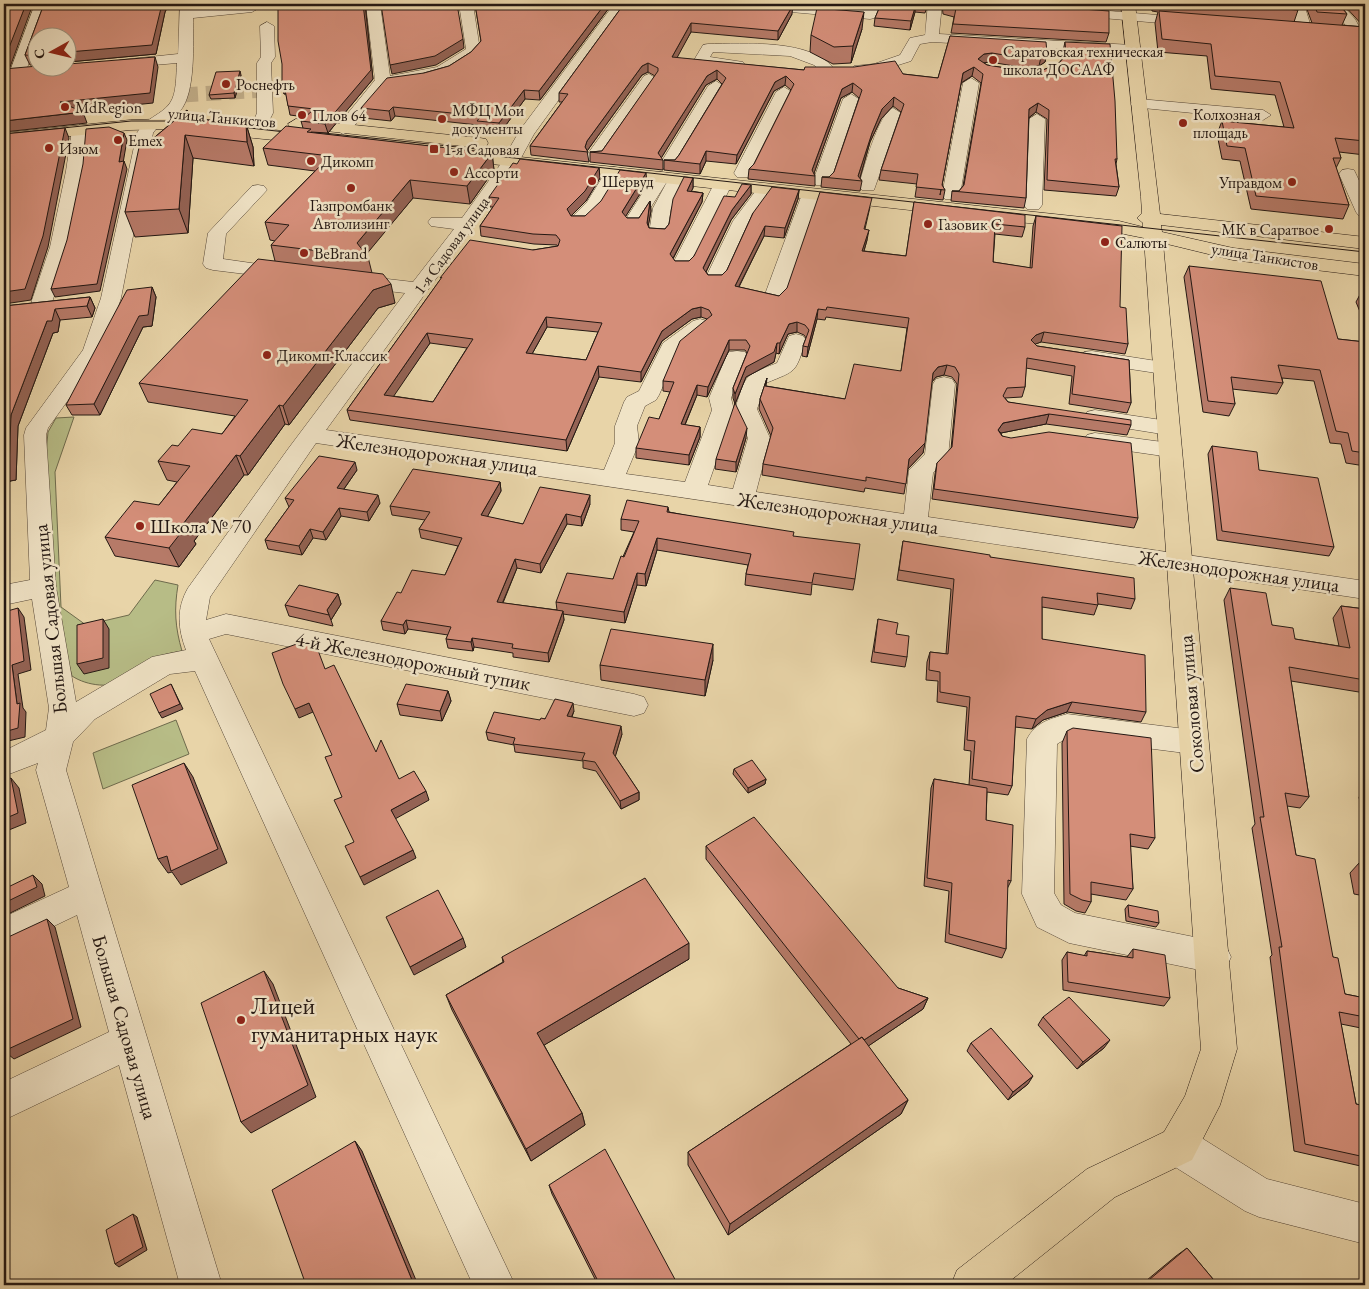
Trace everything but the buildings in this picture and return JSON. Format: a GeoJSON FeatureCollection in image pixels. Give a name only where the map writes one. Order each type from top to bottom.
{"type":"FeatureCollection","features":[{"type":"Feature","properties":{"kind":"main road","name":"Соколовая улица"},"geometry":{"type":"LineString","coordinates":[[1128,10],[1151,226],[1180,563],[1193,742],[1214,957],[1219,1049],[1201,1104],[1178,1146]]}},
{"type":"Feature","properties":{"kind":"main road","name":"улица Танкистов"},"geometry":{"type":"LineString","coordinates":[[4,127],[98,116],[172,112],[262,120],[343,129],[514,154],[614,172],[669,174],[743,173],[817,187],[1119,227],[1151,226],[1233,254],[1365,270]]}},
{"type":"Feature","properties":{"kind":"main road","name":"улица Танкистов"},"geometry":{"type":"LineString","coordinates":[[4,138],[149,124],[186,125],[514,154],[595,156],[669,174],[723,184],[766,189],[868,186],[1033,205],[1151,226],[1365,243]]}},
{"type":"Feature","properties":{"kind":"main road"},"geometry":{"type":"LineString","coordinates":[[972,1285],[1101,1183],[1178,1146]]}},
{"type":"Feature","properties":{"kind":"street"},"geometry":{"type":"LineString","coordinates":[[17,74],[42,4]]}},
{"type":"Feature","properties":{"kind":"street"},"geometry":{"type":"LineString","coordinates":[[149,124],[172,112],[183,95],[183,58],[187,10],[252,8],[252,4]]}},
{"type":"Feature","properties":{"kind":"street"},"geometry":{"type":"LineString","coordinates":[[372,4],[383,81]]}},
{"type":"Feature","properties":{"kind":"street"},"geometry":{"type":"LineString","coordinates":[[343,129],[383,81],[413,78],[441,71],[459,63],[473,50],[474,40],[466,4]]}},
{"type":"Feature","properties":{"kind":"street","name":"1-я Садовая улица"},"geometry":{"type":"LineString","coordinates":[[310,435],[467,224],[526,133],[621,4]]}},
{"type":"Feature","properties":{"kind":"street"},"geometry":{"type":"LineString","coordinates":[[741,4],[870,15],[875,4]]}},
{"type":"Feature","properties":{"kind":"street"},"geometry":{"type":"LineString","coordinates":[[932,38],[935,4]]}},
{"type":"Feature","properties":{"kind":"street"},"geometry":{"type":"LineString","coordinates":[[1297,4],[1305,30]]}},
{"type":"Feature","properties":{"kind":"street"},"geometry":{"type":"LineString","coordinates":[[1334,4],[1360,34]]}},
{"type":"Feature","properties":{"kind":"street"},"geometry":{"type":"LineString","coordinates":[[1060,15],[1128,10],[1208,23]]}},
{"type":"Feature","properties":{"kind":"street"},"geometry":{"type":"LineString","coordinates":[[262,120],[266,113],[264,63],[268,57],[267,26]]}},
{"type":"Feature","properties":{"kind":"street"},"geometry":{"type":"LineString","coordinates":[[1285,28],[1322,31]]}},
{"type":"Feature","properties":{"kind":"street"},"geometry":{"type":"LineString","coordinates":[[1339,32],[1360,34]]}},
{"type":"Feature","properties":{"kind":"street"},"geometry":{"type":"LineString","coordinates":[[801,70],[876,68],[906,58],[915,41],[932,38],[1054,52],[1132,49]]}},
{"type":"Feature","properties":{"kind":"street"},"geometry":{"type":"LineString","coordinates":[[753,66],[701,60],[708,48],[794,52],[823,62],[828,70]]}},
{"type":"Feature","properties":{"kind":"street"},"geometry":{"type":"LineString","coordinates":[[108,65],[183,58]]}},
{"type":"Feature","properties":{"kind":"street"},"geometry":{"type":"LineString","coordinates":[[595,156],[649,79]]}},
{"type":"Feature","properties":{"kind":"street"},"geometry":{"type":"LineString","coordinates":[[951,195],[971,83]]}},
{"type":"Feature","properties":{"kind":"street"},"geometry":{"type":"LineString","coordinates":[[633,222],[669,174],[716,86]]}},
{"type":"Feature","properties":{"kind":"street"},"geometry":{"type":"LineString","coordinates":[[743,173],[784,92]]}},
{"type":"Feature","properties":{"kind":"street"},"geometry":{"type":"LineString","coordinates":[[774,297],[851,99]]}},
{"type":"Feature","properties":{"kind":"street"},"geometry":{"type":"LineString","coordinates":[[1139,104],[1262,115]]}},
{"type":"Feature","properties":{"kind":"street"},"geometry":{"type":"LineString","coordinates":[[868,186],[873,164],[894,113]]}},
{"type":"Feature","properties":{"kind":"street"},"geometry":{"type":"LineString","coordinates":[[1033,205],[1037,119]]}},
{"type":"Feature","properties":{"kind":"street","name":"Большая Садовая улица"},"geometry":{"type":"LineString","coordinates":[[149,124],[101,299],[93,350],[37,428],[35,435],[43,587],[63,708],[60,737],[51,770],[201,1285]]}},
{"type":"Feature","properties":{"kind":"street"},"geometry":{"type":"LineString","coordinates":[[42,306],[41,299],[56,261],[75,171],[74,165],[80,130]]}},
{"type":"Feature","properties":{"kind":"street"},"geometry":{"type":"LineString","coordinates":[[578,220],[594,206],[614,172]]}},
{"type":"Feature","properties":{"kind":"street"},"geometry":{"type":"LineString","coordinates":[[658,233],[669,174]]}},
{"type":"Feature","properties":{"kind":"street"},"geometry":{"type":"LineString","coordinates":[[1348,174],[1365,209]]}},
{"type":"Feature","properties":{"kind":"street"},"geometry":{"type":"LineString","coordinates":[[682,266],[723,184]]}},
{"type":"Feature","properties":{"kind":"street"},"geometry":{"type":"LineString","coordinates":[[715,279],[742,221],[766,189]]}},
{"type":"Feature","properties":{"kind":"street"},"geometry":{"type":"LineString","coordinates":[[258,190],[218,233],[212,264],[308,276]]}},
{"type":"Feature","properties":{"kind":"street"},"geometry":{"type":"LineString","coordinates":[[437,222],[467,224]]}},
{"type":"Feature","properties":{"kind":"street"},"geometry":{"type":"LineString","coordinates":[[455,240],[475,243]]}},
{"type":"Feature","properties":{"kind":"street"},"geometry":{"type":"LineString","coordinates":[[337,279],[419,289]]}},
{"type":"Feature","properties":{"kind":"street"},"geometry":{"type":"LineString","coordinates":[[612,479],[627,443],[626,426],[635,402],[648,395],[670,347],[700,326]]}},
{"type":"Feature","properties":{"kind":"street"},"geometry":{"type":"LineString","coordinates":[[742,498],[759,438],[746,409],[756,379],[786,367],[796,340]]}},
{"type":"Feature","properties":{"kind":"street"},"geometry":{"type":"LineString","coordinates":[[1069,354],[1163,368]]}},
{"type":"Feature","properties":{"kind":"street"},"geometry":{"type":"LineString","coordinates":[[694,492],[723,410],[720,398],[737,357]]}},
{"type":"Feature","properties":{"kind":"street"},"geometry":{"type":"LineString","coordinates":[[915,524],[921,470],[936,458],[944,384]]}},
{"type":"Feature","properties":{"kind":"street"},"geometry":{"type":"LineString","coordinates":[[1071,414],[1169,439]]}},
{"type":"Feature","properties":{"kind":"street"},"geometry":{"type":"LineString","coordinates":[[310,435],[197,594],[190,617],[199,647],[494,1285]]}},
{"type":"Feature","properties":{"kind":"street","name":"Железнодорожная улица"},"geometry":{"type":"LineString","coordinates":[[310,435],[1365,590]]}},
{"type":"Feature","properties":{"kind":"street"},"geometry":{"type":"LineString","coordinates":[[1075,437],[1169,439]]}},
{"type":"Feature","properties":{"kind":"street"},"geometry":{"type":"LineString","coordinates":[[4,595],[43,587]]}},
{"type":"Feature","properties":{"kind":"street","name":"4-й Железнодорожный тупик"},"geometry":{"type":"LineString","coordinates":[[60,737],[85,712],[162,665],[180,661],[226,624],[634,705]]}},
{"type":"Feature","properties":{"kind":"street"},"geometry":{"type":"LineString","coordinates":[[1193,742],[1067,726],[1053,730],[1042,739],[1038,894],[1049,916],[1069,928],[1214,957]]}},
{"type":"Feature","properties":{"kind":"street"},"geometry":{"type":"LineString","coordinates":[[4,764],[31,753],[60,737]]}},
{"type":"Feature","properties":{"kind":"street"},"geometry":{"type":"LineString","coordinates":[[4,934],[88,894]]}},
{"type":"Feature","properties":{"kind":"street"},"geometry":{"type":"LineString","coordinates":[[4,1101],[129,1040]]}},
{"type":"Feature","properties":{"kind":"street"},"geometry":{"type":"LineString","coordinates":[[1178,1146],[1259,1197],[1365,1224]]}},
{"type":"Feature","properties":{"kind":"green space"},"geometry":{"type":"Polygon","coordinates":[[[74,417],[55,472],[61,607],[86,625],[129,615],[155,580],[178,585],[176,618],[182,651],[165,654],[153,659],[131,677],[115,684],[92,684],[72,676],[53,603],[44,475],[48,432],[56,418],[74,417]]]}},
{"type":"Feature","properties":{"kind":"green space"},"geometry":{"type":"Polygon","coordinates":[[[176,720],[189,754],[103,789],[93,753],[176,720]]]}},
{"type":"Feature","properties":{"kind":"tunnel"},"geometry":{"type":"LineString","coordinates":[[183,95],[264,90]]}},
{"type":"Feature","properties":{"kind":"tram line"},"geometry":{"type":"LineString","coordinates":[[205,120],[240,123]]}},
{"type":"Feature","properties":{"kind":"tram line"},"geometry":{"type":"LineString","coordinates":[[4,134],[131,121],[190,121]]}},
{"type":"Feature","properties":{"kind":"tram line"},"geometry":{"type":"LineString","coordinates":[[232,126],[294,133]]}},
{"type":"Feature","properties":{"kind":"tram line"},"geometry":{"type":"LineString","coordinates":[[314,132],[486,150]]}},
{"type":"Feature","properties":{"kind":"tram line"},"geometry":{"type":"LineString","coordinates":[[478,154],[1365,252]]}},
{"type":"Feature","properties":{"kind":"place","name":"Саратовская техническая школа ДОСААФ"},"geometry":{"type":"Point","coordinates":[993,60]}},
{"type":"Feature","properties":{"kind":"place","name":"Роснефть"},"geometry":{"type":"Point","coordinates":[226,84]}},
{"type":"Feature","properties":{"kind":"place","name":"MdRegion"},"geometry":{"type":"Point","coordinates":[65,107]}},
{"type":"Feature","properties":{"kind":"place","name":"Плов 64"},"geometry":{"type":"Point","coordinates":[302,115]}},
{"type":"Feature","properties":{"kind":"place","name":"МФЦ Мои документы"},"geometry":{"type":"Point","coordinates":[442,119]}},
{"type":"Feature","properties":{"kind":"place","name":"Колхозная площадь"},"geometry":{"type":"Point","coordinates":[1183,123]}},
{"type":"Feature","properties":{"kind":"place","name":"Emex"},"geometry":{"type":"Point","coordinates":[118,140]}},
{"type":"Feature","properties":{"kind":"place","name":"Изюм"},"geometry":{"type":"Point","coordinates":[49,148]}},
{"type":"Feature","properties":{"kind":"place","name":"1-я Садовая"},"geometry":{"type":"Point","coordinates":[434,149]}},
{"type":"Feature","properties":{"kind":"place","name":"Дикомп"},"geometry":{"type":"Point","coordinates":[311,161]}},
{"type":"Feature","properties":{"kind":"place","name":"Ассорти"},"geometry":{"type":"Point","coordinates":[454,172]}},
{"type":"Feature","properties":{"kind":"place","name":"Шервуд"},"geometry":{"type":"Point","coordinates":[592,181]}},
{"type":"Feature","properties":{"kind":"place","name":"Управдом"},"geometry":{"type":"Point","coordinates":[1292,182]}},
{"type":"Feature","properties":{"kind":"place","name":"Газпромбанк Автолизинг"},"geometry":{"type":"Point","coordinates":[351,188]}},
{"type":"Feature","properties":{"kind":"place","name":"Газовик С"},"geometry":{"type":"Point","coordinates":[928,224]}},
{"type":"Feature","properties":{"kind":"place","name":"МК в Саратвое"},"geometry":{"type":"Point","coordinates":[1329,229]}},
{"type":"Feature","properties":{"kind":"place","name":"Салюты"},"geometry":{"type":"Point","coordinates":[1105,242]}},
{"type":"Feature","properties":{"kind":"place","name":"BeBrand"},"geometry":{"type":"Point","coordinates":[304,253]}},
{"type":"Feature","properties":{"kind":"place","name":"Дикомп-Классик"},"geometry":{"type":"Point","coordinates":[267,355]}},
{"type":"Feature","properties":{"kind":"place","name":"Школа № 70"},"geometry":{"type":"Point","coordinates":[140,526]}},
{"type":"Feature","properties":{"kind":"place","name":"Лицей гуманитарных наук"},"geometry":{"type":"Point","coordinates":[241,1020]}}]}
